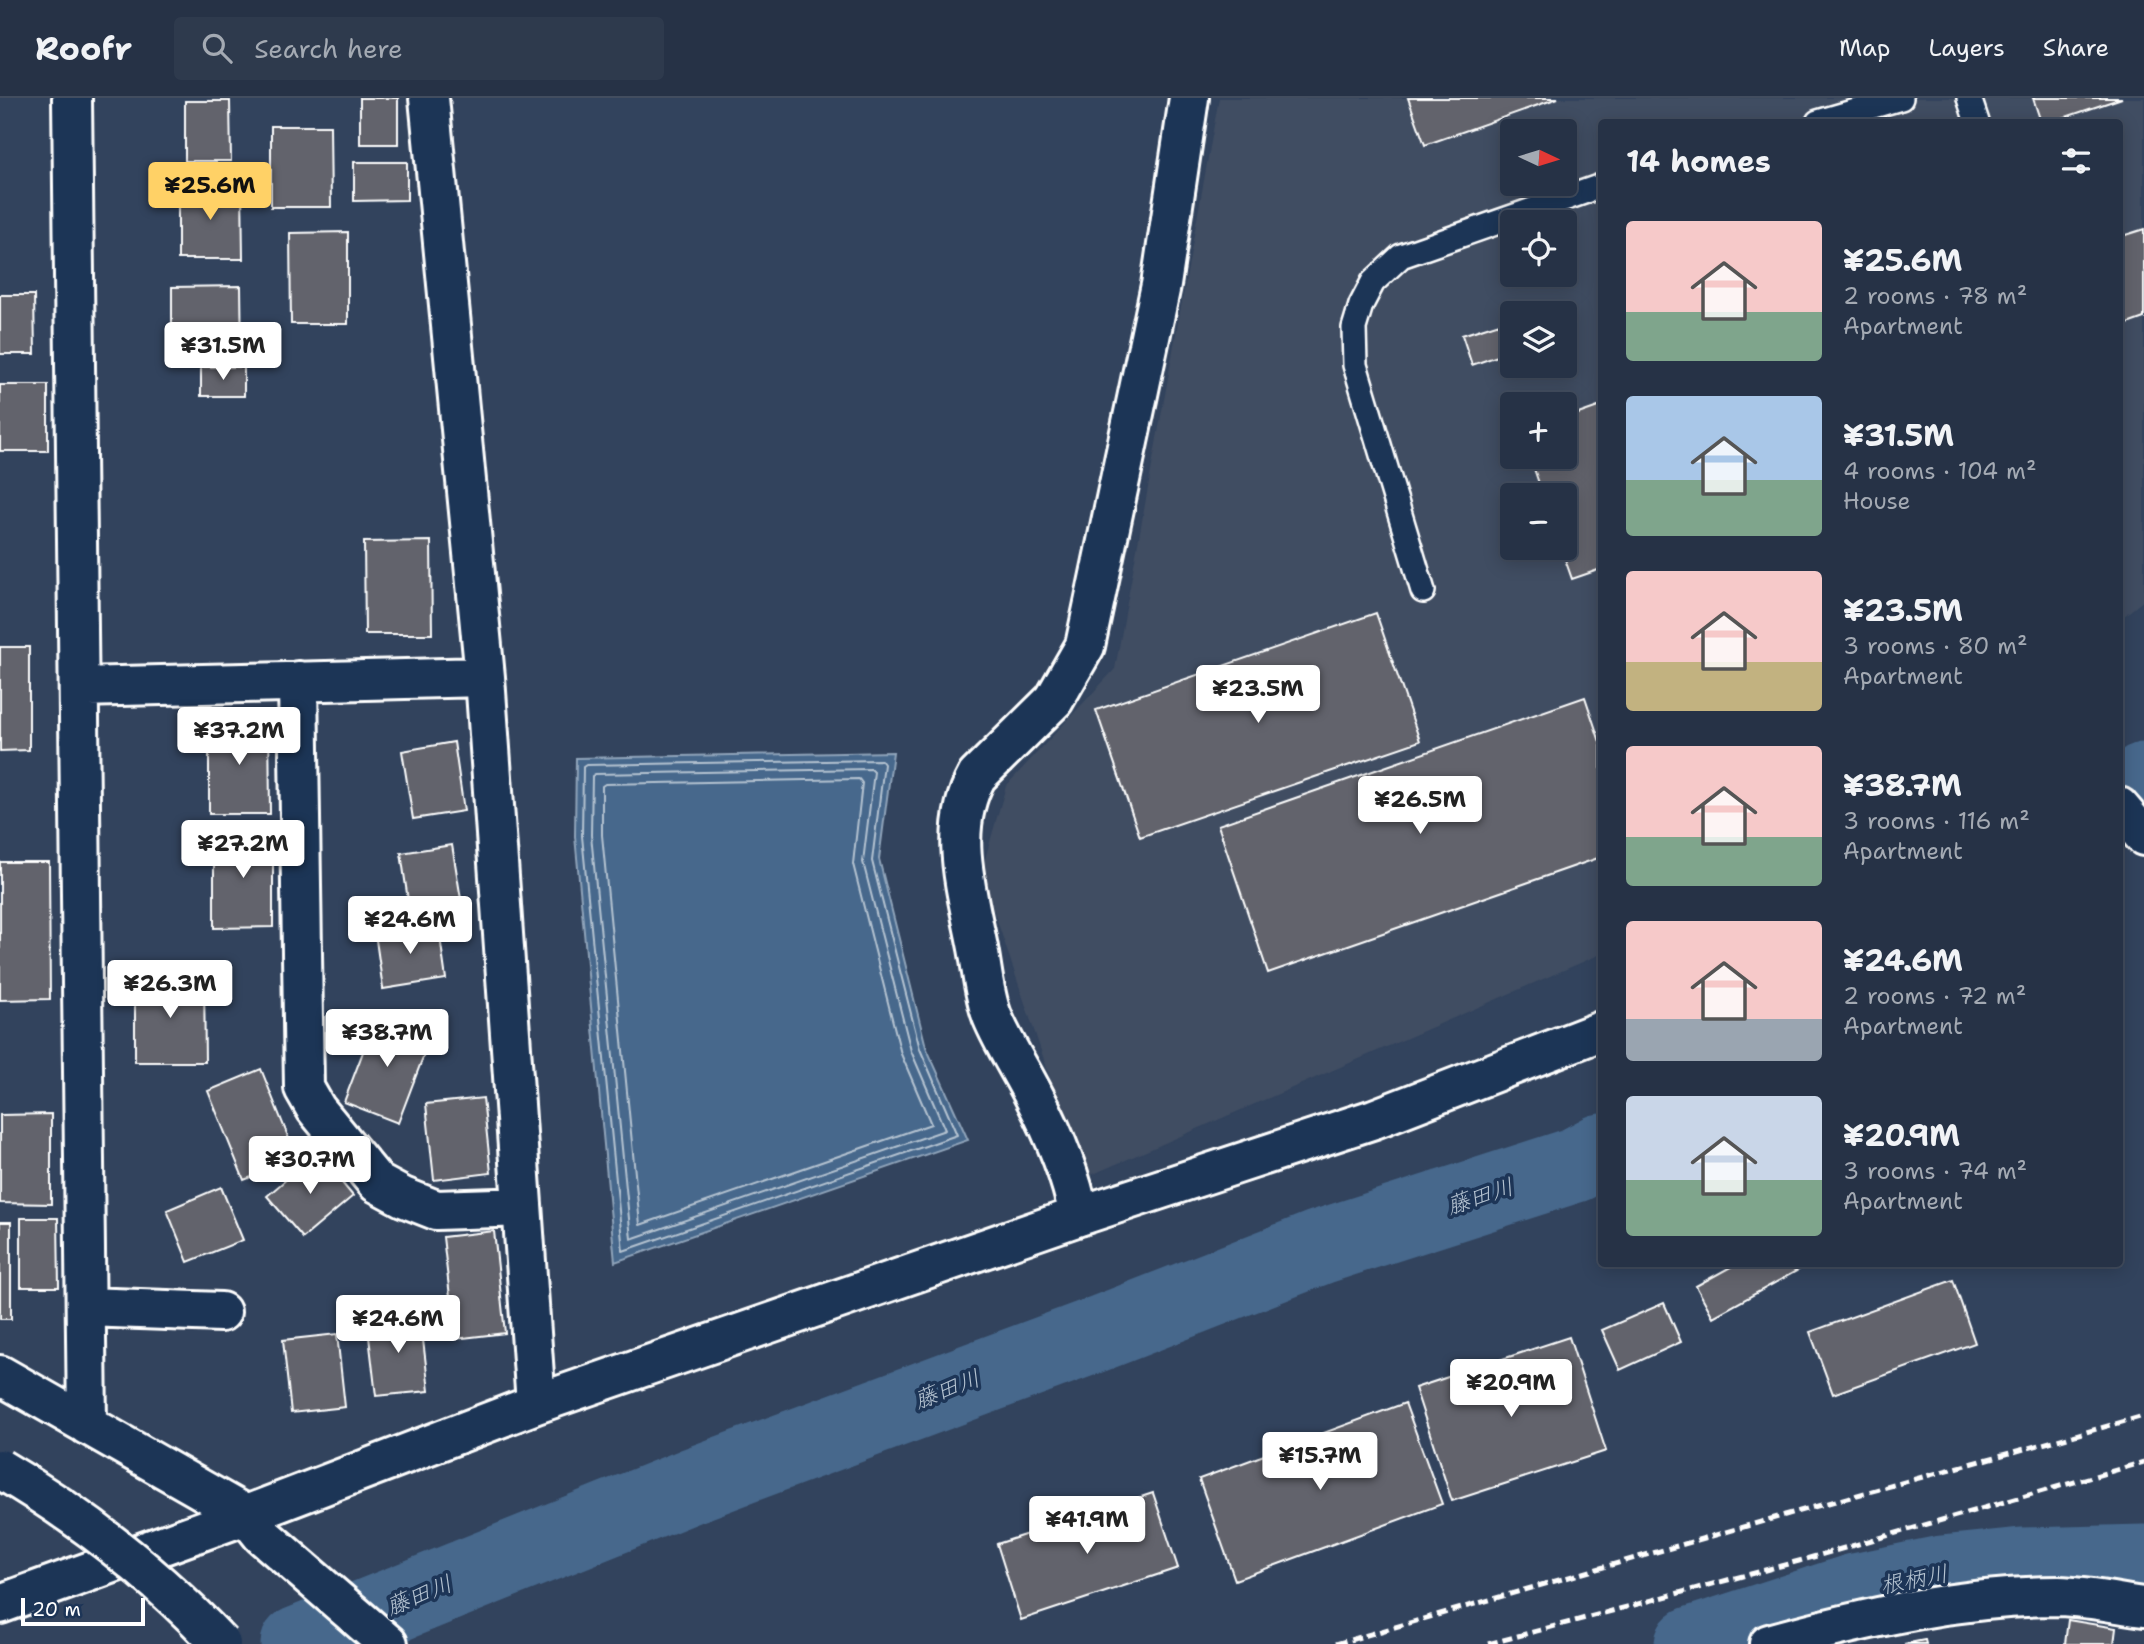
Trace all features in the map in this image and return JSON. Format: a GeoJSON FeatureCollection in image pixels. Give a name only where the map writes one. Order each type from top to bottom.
{"type":"FeatureCollection","features":[{"type":"Feature","properties":{"kind":"street"},"geometry":{"type":"LineString","coordinates":[[72,98],[87,1425]]}},
{"type":"Feature","properties":{"kind":"street"},"geometry":{"type":"LineString","coordinates":[[429,98],[485,677],[536,1404]]}},
{"type":"Feature","properties":{"kind":"street"},"geometry":{"type":"LineString","coordinates":[[1079,1216],[1072,1181],[1036,1099],[990,1012],[961,862],[960,829],[966,800],[977,776],[1054,700],[1085,646],[1161,285],[1189,98]]}},
{"type":"Feature","properties":{"kind":"street"},"geometry":{"type":"LineString","coordinates":[[79,687],[485,677]]}},
{"type":"Feature","properties":{"kind":"street"},"geometry":{"type":"LineString","coordinates":[[298,681],[304,1088],[316,1109],[377,1184],[436,1210],[522,1207]]}},
{"type":"Feature","properties":{"kind":"street"},"geometry":{"type":"LineString","coordinates":[[2123,812],[2144,836]]}},
{"type":"Feature","properties":{"kind":"street"},"geometry":{"type":"LineString","coordinates":[[0,1604],[254,1525],[536,1404],[1079,1216],[1374,1119],[1598,1032]]}},
{"type":"Feature","properties":{"kind":"street"},"geometry":{"type":"LineString","coordinates":[[86,1307],[221,1312]]}},
{"type":"Feature","properties":{"kind":"street"},"geometry":{"type":"LineString","coordinates":[[0,1376],[254,1525],[388,1644]]}},
{"type":"Feature","properties":{"kind":"street"},"geometry":{"type":"LineString","coordinates":[[0,1469],[141,1567],[221,1644]]}},
{"type":"Feature","properties":{"kind":"street"},"geometry":{"type":"LineString","coordinates":[[1769,1644],[1893,1613],[1964,1601],[2062,1596],[2144,1607]]}},
{"type":"Feature","properties":{"kind":"lane"},"geometry":{"type":"LineString","coordinates":[[1828,119],[1901,98]]}},
{"type":"Feature","properties":{"kind":"lane"},"geometry":{"type":"LineString","coordinates":[[1969,98],[1976,119]]}},
{"type":"Feature","properties":{"kind":"lane"},"geometry":{"type":"LineString","coordinates":[[1423,591],[1355,365],[1354,328],[1361,305],[1373,282],[1401,256],[1598,187]]}},
{"type":"Feature","properties":{"kind":"shaded area"},"geometry":{"type":"Polygon","coordinates":[[[1219,98],[2144,98],[2144,600],[2123,617],[2123,119],[1598,119],[1598,955],[1084,1178],[981,873],[1006,786],[1115,669],[1219,98]]]}},
{"type":"Feature","properties":{"kind":"water"},"geometry":{"type":"Polygon","coordinates":[[[893,752],[879,859],[926,1047],[968,1140],[615,1262],[575,836],[576,758],[893,752]]]}},
{"type":"Feature","properties":{"kind":"building"},"geometry":{"type":"Polygon","coordinates":[[[360,98],[398,98],[398,144],[360,144],[360,98]]]}},
{"type":"Feature","properties":{"kind":"building"},"geometry":{"type":"Polygon","coordinates":[[[1408,98],[1558,98],[1425,145],[1408,98]]]}},
{"type":"Feature","properties":{"kind":"building"},"geometry":{"type":"Polygon","coordinates":[[[2033,98],[2122,98],[2060,119],[2040,119],[2033,98]]]}},
{"type":"Feature","properties":{"kind":"building"},"geometry":{"type":"Polygon","coordinates":[[[185,101],[230,101],[231,161],[185,161],[185,101]]]}},
{"type":"Feature","properties":{"kind":"building"},"geometry":{"type":"Polygon","coordinates":[[[271,126],[330,126],[331,207],[271,207],[271,126]]]}},
{"type":"Feature","properties":{"kind":"building"},"geometry":{"type":"Polygon","coordinates":[[[354,162],[407,162],[407,200],[354,201],[354,162]]]}},
{"type":"Feature","properties":{"kind":"building"},"geometry":{"type":"Polygon","coordinates":[[[178,185],[242,185],[243,259],[178,259],[178,185]]]}},
{"type":"Feature","properties":{"kind":"building"},"geometry":{"type":"Polygon","coordinates":[[[2144,229],[2144,318],[2123,326],[2123,236],[2144,229]]]}},
{"type":"Feature","properties":{"kind":"building"},"geometry":{"type":"Polygon","coordinates":[[[348,232],[348,324],[291,324],[290,233],[348,232]]]}},
{"type":"Feature","properties":{"kind":"building"},"geometry":{"type":"Polygon","coordinates":[[[241,286],[242,355],[172,355],[172,287],[241,286]]]}},
{"type":"Feature","properties":{"kind":"building"},"geometry":{"type":"Polygon","coordinates":[[[0,295],[34,295],[35,354],[0,354],[0,295]]]}},
{"type":"Feature","properties":{"kind":"building"},"geometry":{"type":"Polygon","coordinates":[[[1500,323],[1500,355],[1472,365],[1462,335],[1500,323]]]}},
{"type":"Feature","properties":{"kind":"building"},"geometry":{"type":"Polygon","coordinates":[[[201,367],[244,367],[244,396],[201,396],[201,367]]]}},
{"type":"Feature","properties":{"kind":"building"},"geometry":{"type":"Polygon","coordinates":[[[0,385],[48,385],[48,451],[0,451],[0,385]]]}},
{"type":"Feature","properties":{"kind":"building"},"geometry":{"type":"Polygon","coordinates":[[[1598,407],[1598,570],[1572,579],[1565,560],[1577,560],[1577,483],[1539,483],[1534,469],[1577,469],[1577,414],[1598,407]]]}},
{"type":"Feature","properties":{"kind":"building"},"geometry":{"type":"Polygon","coordinates":[[[431,541],[432,634],[365,634],[364,542],[431,541]]]}},
{"type":"Feature","properties":{"kind":"building"},"geometry":{"type":"Polygon","coordinates":[[[1376,613],[1420,741],[1140,837],[1096,710],[1376,613]]]}},
{"type":"Feature","properties":{"kind":"building"},"geometry":{"type":"Polygon","coordinates":[[[0,647],[29,647],[29,750],[0,751],[0,647]]]}},
{"type":"Feature","properties":{"kind":"building"},"geometry":{"type":"Polygon","coordinates":[[[1585,697],[1598,736],[1598,858],[1268,973],[1218,825],[1585,697]]]}},
{"type":"Feature","properties":{"kind":"building"},"geometry":{"type":"Polygon","coordinates":[[[209,719],[269,719],[270,814],[209,814],[209,719]]]}},
{"type":"Feature","properties":{"kind":"building"},"geometry":{"type":"Polygon","coordinates":[[[454,742],[464,811],[413,819],[402,751],[454,742]]]}},
{"type":"Feature","properties":{"kind":"building"},"geometry":{"type":"Polygon","coordinates":[[[214,833],[273,833],[273,927],[214,928],[214,833]]]}},
{"type":"Feature","properties":{"kind":"building"},"geometry":{"type":"Polygon","coordinates":[[[452,845],[461,899],[409,907],[401,853],[452,845]]]}},
{"type":"Feature","properties":{"kind":"building"},"geometry":{"type":"Polygon","coordinates":[[[0,862],[49,862],[50,999],[0,1000],[0,862]]]}},
{"type":"Feature","properties":{"kind":"building"},"geometry":{"type":"Polygon","coordinates":[[[438,923],[446,979],[383,989],[375,933],[438,923]]]}},
{"type":"Feature","properties":{"kind":"building"},"geometry":{"type":"Polygon","coordinates":[[[135,977],[204,977],[205,1062],[135,1062],[135,977]]]}},
{"type":"Feature","properties":{"kind":"building"},"geometry":{"type":"Polygon","coordinates":[[[377,1015],[431,1036],[398,1123],[344,1102],[377,1015]]]}},
{"type":"Feature","properties":{"kind":"building"},"geometry":{"type":"Polygon","coordinates":[[[261,1069],[297,1159],[244,1180],[208,1091],[261,1069]]]}},
{"type":"Feature","properties":{"kind":"building"},"geometry":{"type":"Polygon","coordinates":[[[483,1098],[491,1173],[434,1180],[426,1104],[483,1098]]]}},
{"type":"Feature","properties":{"kind":"building"},"geometry":{"type":"Polygon","coordinates":[[[51,1114],[51,1204],[0,1203],[0,1115],[51,1114]]]}},
{"type":"Feature","properties":{"kind":"building"},"geometry":{"type":"Polygon","coordinates":[[[317,1153],[353,1196],[303,1238],[267,1196],[317,1153]]]}},
{"type":"Feature","properties":{"kind":"building"},"geometry":{"type":"Polygon","coordinates":[[[221,1187],[243,1240],[188,1262],[167,1210],[221,1187]]]}},
{"type":"Feature","properties":{"kind":"building"},"geometry":{"type":"Polygon","coordinates":[[[21,1218],[58,1218],[59,1287],[21,1287],[21,1218]]]}},
{"type":"Feature","properties":{"kind":"building"},"geometry":{"type":"Polygon","coordinates":[[[0,1222],[11,1222],[11,1319],[0,1319],[0,1222]]]}},
{"type":"Feature","properties":{"kind":"building"},"geometry":{"type":"Polygon","coordinates":[[[494,1231],[505,1333],[455,1339],[443,1237],[494,1231]]]}},
{"type":"Feature","properties":{"kind":"building"},"geometry":{"type":"Polygon","coordinates":[[[1731,1267],[1804,1267],[1713,1317],[1696,1286],[1731,1267]]]}},
{"type":"Feature","properties":{"kind":"building"},"geometry":{"type":"Polygon","coordinates":[[[1953,1280],[1975,1343],[1833,1394],[1810,1332],[1953,1280]]]}},
{"type":"Feature","properties":{"kind":"building"},"geometry":{"type":"Polygon","coordinates":[[[1664,1303],[1681,1342],[1620,1370],[1602,1330],[1664,1303]]]}},
{"type":"Feature","properties":{"kind":"building"},"geometry":{"type":"Polygon","coordinates":[[[420,1314],[429,1391],[376,1396],[367,1320],[420,1314]]]}},
{"type":"Feature","properties":{"kind":"building"},"geometry":{"type":"Polygon","coordinates":[[[337,1334],[345,1407],[291,1413],[283,1340],[337,1334]]]}},
{"type":"Feature","properties":{"kind":"building"},"geometry":{"type":"Polygon","coordinates":[[[1569,1337],[1606,1451],[1452,1501],[1415,1388],[1569,1337]]]}},
{"type":"Feature","properties":{"kind":"building"},"geometry":{"type":"Polygon","coordinates":[[[1405,1403],[1442,1504],[1235,1580],[1199,1479],[1405,1403]]]}},
{"type":"Feature","properties":{"kind":"building"},"geometry":{"type":"Polygon","coordinates":[[[1153,1493],[1178,1568],[1021,1620],[997,1544],[1153,1493]]]}},
{"type":"Feature","properties":{"kind":"building"},"geometry":{"type":"Polygon","coordinates":[[[2068,1620],[2116,1628],[2114,1644],[2065,1644],[2068,1620]]]}},
{"type":"Feature","properties":{"kind":"building"},"geometry":{"type":"Polygon","coordinates":[[[1925,1640],[1926,1644],[1904,1644],[1925,1640]]]}},
{"type":"Feature","properties":{"kind":"waterway","name":"藤田川"},"geometry":{"type":"LineString","coordinates":[[2123,797],[2144,780]]}},
{"type":"Feature","properties":{"kind":"waterway","name":"藤田川"},"geometry":{"type":"LineString","coordinates":[[298,1644],[693,1485],[1098,1334],[1320,1247],[1575,1165],[1598,1153]]}},
{"type":"Feature","properties":{"kind":"waterway","name":"根柄川"},"geometry":{"type":"LineString","coordinates":[[1692,1644],[1855,1591],[1942,1573],[2022,1565],[2144,1562]]}},
{"type":"Feature","properties":{"kind":"railway"},"geometry":{"type":"LineString","coordinates":[[1336,1644],[1785,1515],[2144,1416]]}},
{"type":"Feature","properties":{"kind":"railway"},"geometry":{"type":"LineString","coordinates":[[1488,1644],[1799,1561],[2144,1462]]}}]}
